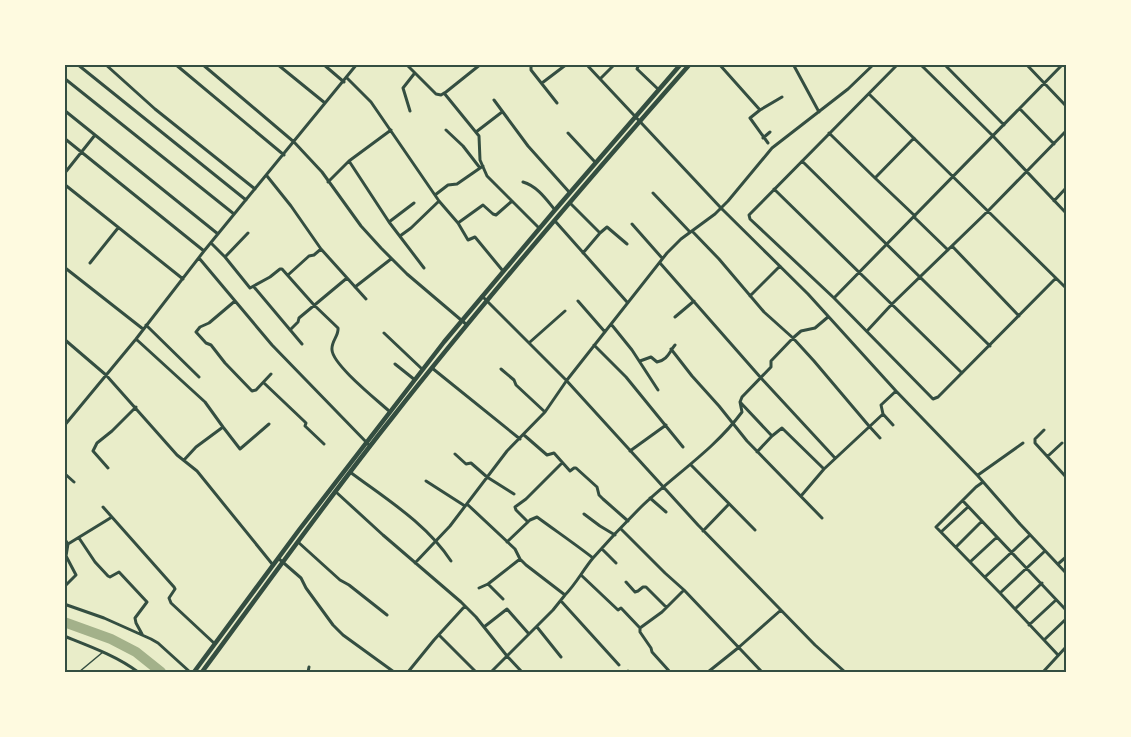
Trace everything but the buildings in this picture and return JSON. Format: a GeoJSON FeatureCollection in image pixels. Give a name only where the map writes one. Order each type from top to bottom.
{"type":"FeatureCollection","features":[{"type":"Feature","properties":{"kind":"highway"},"geometry":{"type":"LineString","coordinates":[[400,403],[423,369],[475,304],[681,64]]}},
{"type":"Feature","properties":{"kind":"highway"},"geometry":{"type":"LineString","coordinates":[[202,672],[248,610],[280,560],[390,415],[690,64]]}},
{"type":"Feature","properties":{"kind":"highway"},"geometry":{"type":"LineString","coordinates":[[674,72],[679,76]]}},
{"type":"Feature","properties":{"kind":"highway"},"geometry":{"type":"LineString","coordinates":[[574,188],[579,192]]}},
{"type":"Feature","properties":{"kind":"highway"},"geometry":{"type":"LineString","coordinates":[[543,223],[548,228]]}},
{"type":"Feature","properties":{"kind":"highway"},"geometry":{"type":"LineString","coordinates":[[522,249],[527,254]]}},
{"type":"Feature","properties":{"kind":"highway"},"geometry":{"type":"LineString","coordinates":[[475,304],[480,309]]}},
{"type":"Feature","properties":{"kind":"highway"},"geometry":{"type":"LineString","coordinates":[[192,672],[273,565],[298,542],[368,445]]}},
{"type":"Feature","properties":{"kind":"highway"},"geometry":{"type":"LineString","coordinates":[[242,606],[248,610]]}},
{"type":"Feature","properties":{"kind":"highway"},"geometry":{"type":"LineString","coordinates":[[223,632],[229,636]]}},
{"type":"Feature","properties":{"kind":"street"},"geometry":{"type":"LineString","coordinates":[[77,64],[246,200]]}},
{"type":"Feature","properties":{"kind":"street"},"geometry":{"type":"LineString","coordinates":[[105,64],[155,109],[255,189]]}},
{"type":"Feature","properties":{"kind":"street"},"geometry":{"type":"LineString","coordinates":[[175,64],[284,155]]}},
{"type":"Feature","properties":{"kind":"street"},"geometry":{"type":"LineString","coordinates":[[202,64],[294,142],[318,167],[361,226],[391,259],[467,325]]}},
{"type":"Feature","properties":{"kind":"street"},"geometry":{"type":"LineString","coordinates":[[278,64],[325,103]]}},
{"type":"Feature","properties":{"kind":"street"},"geometry":{"type":"LineString","coordinates":[[323,64],[344,82]]}},
{"type":"Feature","properties":{"kind":"street"},"geometry":{"type":"LineString","coordinates":[[64,426],[357,64]]}},
{"type":"Feature","properties":{"kind":"street"},"geometry":{"type":"LineString","coordinates":[[406,64],[436,94],[441,95],[478,65]]}},
{"type":"Feature","properties":{"kind":"street"},"geometry":{"type":"LineString","coordinates":[[533,64],[531,68],[557,103]]}},
{"type":"Feature","properties":{"kind":"street"},"geometry":{"type":"LineString","coordinates":[[542,83],[567,64]]}},
{"type":"Feature","properties":{"kind":"street"},"geometry":{"type":"LineString","coordinates":[[586,64],[721,208],[780,266],[1066,573]]}},
{"type":"Feature","properties":{"kind":"street"},"geometry":{"type":"LineString","coordinates":[[600,79],[615,64]]}},
{"type":"Feature","properties":{"kind":"street"},"geometry":{"type":"LineString","coordinates":[[639,64],[637,69],[659,90]]}},
{"type":"Feature","properties":{"kind":"street"},"geometry":{"type":"LineString","coordinates":[[718,64],[760,110]]}},
{"type":"Feature","properties":{"kind":"street"},"geometry":{"type":"LineString","coordinates":[[793,64],[819,112]]}},
{"type":"Feature","properties":{"kind":"street"},"geometry":{"type":"LineString","coordinates":[[415,563],[436,542],[507,451],[545,412],[566,380],[662,258],[681,239],[721,208],[772,148],[848,89],[874,64]]}},
{"type":"Feature","properties":{"kind":"street"},"geometry":{"type":"LineString","coordinates":[[898,64],[749,215],[750,219],[834,298],[933,399],[938,397],[990,346],[1056,278]]}},
{"type":"Feature","properties":{"kind":"street"},"geometry":{"type":"LineString","coordinates":[[920,64],[1066,213]]}},
{"type":"Feature","properties":{"kind":"street"},"geometry":{"type":"LineString","coordinates":[[944,64],[1004,125]]}},
{"type":"Feature","properties":{"kind":"street"},"geometry":{"type":"LineString","coordinates":[[1026,64],[1066,106]]}},
{"type":"Feature","properties":{"kind":"street"},"geometry":{"type":"LineString","coordinates":[[1055,64],[1059,69]]}},
{"type":"Feature","properties":{"kind":"street"},"geometry":{"type":"LineString","coordinates":[[834,298],[1063,64]]}},
{"type":"Feature","properties":{"kind":"street"},"geometry":{"type":"LineString","coordinates":[[410,111],[403,86],[415,73]]}},
{"type":"Feature","properties":{"kind":"street"},"geometry":{"type":"LineString","coordinates":[[64,78],[234,214]]}},
{"type":"Feature","properties":{"kind":"street"},"geometry":{"type":"LineString","coordinates":[[347,78],[371,102],[468,240],[475,237],[503,271]]}},
{"type":"Feature","properties":{"kind":"street"},"geometry":{"type":"LineString","coordinates":[[444,93],[476,132],[480,140],[481,167]]}},
{"type":"Feature","properties":{"kind":"street"},"geometry":{"type":"LineString","coordinates":[[869,94],[1066,288]]}},
{"type":"Feature","properties":{"kind":"street"},"geometry":{"type":"LineString","coordinates":[[768,143],[750,118],[782,97]]}},
{"type":"Feature","properties":{"kind":"street"},"geometry":{"type":"LineString","coordinates":[[494,100],[528,146],[570,193]]}},
{"type":"Feature","properties":{"kind":"street"},"geometry":{"type":"LineString","coordinates":[[1020,109],[1054,144]]}},
{"type":"Feature","properties":{"kind":"street"},"geometry":{"type":"LineString","coordinates":[[64,110],[218,234]]}},
{"type":"Feature","properties":{"kind":"street"},"geometry":{"type":"LineString","coordinates":[[476,132],[502,112]]}},
{"type":"Feature","properties":{"kind":"street"},"geometry":{"type":"LineString","coordinates":[[328,182],[349,161],[391,130]]}},
{"type":"Feature","properties":{"kind":"street"},"geometry":{"type":"LineString","coordinates":[[446,130],[463,146],[487,176],[539,228]]}},
{"type":"Feature","properties":{"kind":"street"},"geometry":{"type":"LineString","coordinates":[[867,331],[1066,131]]}},
{"type":"Feature","properties":{"kind":"street"},"geometry":{"type":"LineString","coordinates":[[764,138],[770,132]]}},
{"type":"Feature","properties":{"kind":"street"},"geometry":{"type":"LineString","coordinates":[[568,133],[596,163]]}},
{"type":"Feature","properties":{"kind":"street"},"geometry":{"type":"LineString","coordinates":[[829,134],[948,250]]}},
{"type":"Feature","properties":{"kind":"street"},"geometry":{"type":"LineString","coordinates":[[64,174],[95,135]]}},
{"type":"Feature","properties":{"kind":"street"},"geometry":{"type":"LineString","coordinates":[[64,138],[204,251]]}},
{"type":"Feature","properties":{"kind":"street"},"geometry":{"type":"LineString","coordinates":[[875,178],[914,138]]}},
{"type":"Feature","properties":{"kind":"street"},"geometry":{"type":"LineString","coordinates":[[349,161],[389,222],[424,268]]}},
{"type":"Feature","properties":{"kind":"street"},"geometry":{"type":"LineString","coordinates":[[802,161],[990,346]]}},
{"type":"Feature","properties":{"kind":"street"},"geometry":{"type":"LineString","coordinates":[[435,195],[445,187],[457,184],[481,167]]}},
{"type":"Feature","properties":{"kind":"street"},"geometry":{"type":"LineString","coordinates":[[267,176],[321,249],[366,298]]}},
{"type":"Feature","properties":{"kind":"street"},"geometry":{"type":"LineString","coordinates":[[523,182],[536,189],[560,214]]}},
{"type":"Feature","properties":{"kind":"street"},"geometry":{"type":"LineString","coordinates":[[64,184],[183,279]]}},
{"type":"Feature","properties":{"kind":"street"},"geometry":{"type":"LineString","coordinates":[[1054,201],[1066,188]]}},
{"type":"Feature","properties":{"kind":"street"},"geometry":{"type":"LineString","coordinates":[[774,189],[962,373]]}},
{"type":"Feature","properties":{"kind":"street"},"geometry":{"type":"LineString","coordinates":[[653,193],[719,259],[764,312],[793,338],[880,438]]}},
{"type":"Feature","properties":{"kind":"street"},"geometry":{"type":"LineString","coordinates":[[400,236],[439,201]]}},
{"type":"Feature","properties":{"kind":"street"},"geometry":{"type":"LineString","coordinates":[[458,223],[483,206],[496,215],[512,201]]}},
{"type":"Feature","properties":{"kind":"street"},"geometry":{"type":"LineString","coordinates":[[389,222],[414,203]]}},
{"type":"Feature","properties":{"kind":"street"},"geometry":{"type":"LineString","coordinates":[[570,203],[600,233]]}},
{"type":"Feature","properties":{"kind":"street"},"geometry":{"type":"LineString","coordinates":[[555,221],[627,302]]}},
{"type":"Feature","properties":{"kind":"street"},"geometry":{"type":"LineString","coordinates":[[632,224],[662,258]]}},
{"type":"Feature","properties":{"kind":"street"},"geometry":{"type":"LineString","coordinates":[[583,253],[607,227],[627,244]]}},
{"type":"Feature","properties":{"kind":"street"},"geometry":{"type":"LineString","coordinates":[[90,263],[118,228]]}},
{"type":"Feature","properties":{"kind":"street"},"geometry":{"type":"LineString","coordinates":[[225,257],[248,234]]}},
{"type":"Feature","properties":{"kind":"street"},"geometry":{"type":"LineString","coordinates":[[211,243],[249,287],[281,269],[288,275],[338,328],[339,333],[332,343],[332,350],[341,366],[390,415]]}},
{"type":"Feature","properties":{"kind":"street"},"geometry":{"type":"LineString","coordinates":[[952,246],[1019,316]]}},
{"type":"Feature","properties":{"kind":"street"},"geometry":{"type":"LineString","coordinates":[[288,275],[309,256],[321,249]]}},
{"type":"Feature","properties":{"kind":"street"},"geometry":{"type":"LineString","coordinates":[[199,258],[301,376],[368,445]]}},
{"type":"Feature","properties":{"kind":"street"},"geometry":{"type":"LineString","coordinates":[[355,287],[391,259]]}},
{"type":"Feature","properties":{"kind":"street"},"geometry":{"type":"LineString","coordinates":[[660,262],[760,378],[836,458]]}},
{"type":"Feature","properties":{"kind":"street"},"geometry":{"type":"LineString","coordinates":[[750,296],[780,266]]}},
{"type":"Feature","properties":{"kind":"street"},"geometry":{"type":"LineString","coordinates":[[64,267],[145,327],[199,377]]}},
{"type":"Feature","properties":{"kind":"street"},"geometry":{"type":"LineString","coordinates":[[290,330],[299,318],[347,278]]}},
{"type":"Feature","properties":{"kind":"street"},"geometry":{"type":"LineString","coordinates":[[254,286],[302,344]]}},
{"type":"Feature","properties":{"kind":"street"},"geometry":{"type":"LineString","coordinates":[[482,296],[530,342],[604,420],[703,531],[842,671]]}},
{"type":"Feature","properties":{"kind":"street"},"geometry":{"type":"LineString","coordinates":[[235,301],[196,332],[252,390],[256,390],[271,374]]}},
{"type":"Feature","properties":{"kind":"street"},"geometry":{"type":"LineString","coordinates":[[578,301],[605,332]]}},
{"type":"Feature","properties":{"kind":"street"},"geometry":{"type":"LineString","coordinates":[[675,318],[694,301]]}},
{"type":"Feature","properties":{"kind":"street"},"geometry":{"type":"LineString","coordinates":[[530,342],[565,311]]}},
{"type":"Feature","properties":{"kind":"street"},"geometry":{"type":"LineString","coordinates":[[491,672],[561,601],[593,558],[628,521],[663,487],[691,465],[733,423],[742,411],[740,402],[742,397],[771,367],[771,361],[801,331],[816,327],[828,317]]}},
{"type":"Feature","properties":{"kind":"street"},"geometry":{"type":"LineString","coordinates":[[611,324],[623,337],[658,390]]}},
{"type":"Feature","properties":{"kind":"street"},"geometry":{"type":"LineString","coordinates":[[384,333],[423,369]]}},
{"type":"Feature","properties":{"kind":"street"},"geometry":{"type":"LineString","coordinates":[[64,339],[106,375],[177,454],[197,471],[273,565]]}},
{"type":"Feature","properties":{"kind":"street"},"geometry":{"type":"LineString","coordinates":[[136,339],[206,402],[240,449],[268,424]]}},
{"type":"Feature","properties":{"kind":"street"},"geometry":{"type":"LineString","coordinates":[[594,345],[627,377],[683,447]]}},
{"type":"Feature","properties":{"kind":"street"},"geometry":{"type":"LineString","coordinates":[[639,361],[649,357],[657,362],[661,361],[669,355],[675,345]]}},
{"type":"Feature","properties":{"kind":"street"},"geometry":{"type":"LineString","coordinates":[[671,349],[757,452],[822,518]]}},
{"type":"Feature","properties":{"kind":"street"},"geometry":{"type":"LineString","coordinates":[[395,364],[415,380]]}},
{"type":"Feature","properties":{"kind":"street"},"geometry":{"type":"LineString","coordinates":[[432,368],[520,439]]}},
{"type":"Feature","properties":{"kind":"street"},"geometry":{"type":"LineString","coordinates":[[501,369],[545,412]]}},
{"type":"Feature","properties":{"kind":"street"},"geometry":{"type":"LineString","coordinates":[[264,383],[306,422],[306,428],[324,444]]}},
{"type":"Feature","properties":{"kind":"street"},"geometry":{"type":"LineString","coordinates":[[893,425],[883,414],[881,405],[896,391]]}},
{"type":"Feature","properties":{"kind":"street"},"geometry":{"type":"LineString","coordinates":[[740,402],[772,436]]}},
{"type":"Feature","properties":{"kind":"street"},"geometry":{"type":"LineString","coordinates":[[108,468],[93,451],[97,442],[112,431],[136,407]]}},
{"type":"Feature","properties":{"kind":"street"},"geometry":{"type":"LineString","coordinates":[[800,496],[824,469],[883,414]]}},
{"type":"Feature","properties":{"kind":"street"},"geometry":{"type":"LineString","coordinates":[[630,451],[666,425]]}},
{"type":"Feature","properties":{"kind":"street"},"geometry":{"type":"LineString","coordinates":[[184,460],[196,447],[223,428]]}},
{"type":"Feature","properties":{"kind":"street"},"geometry":{"type":"LineString","coordinates":[[757,452],[780,428],[784,428],[824,469]]}},
{"type":"Feature","properties":{"kind":"street"},"geometry":{"type":"LineString","coordinates":[[1044,430],[1035,439],[1035,443],[1066,477]]}},
{"type":"Feature","properties":{"kind":"street"},"geometry":{"type":"LineString","coordinates":[[524,435],[547,455],[554,453],[570,471],[576,468],[597,487],[603,499],[628,521]]}},
{"type":"Feature","properties":{"kind":"street"},"geometry":{"type":"LineString","coordinates":[[978,476],[1023,443]]}},
{"type":"Feature","properties":{"kind":"street"},"geometry":{"type":"LineString","coordinates":[[1048,456],[1062,443]]}},
{"type":"Feature","properties":{"kind":"street"},"geometry":{"type":"LineString","coordinates":[[455,454],[466,464],[471,463],[487,477],[514,494]]}},
{"type":"Feature","properties":{"kind":"street"},"geometry":{"type":"LineString","coordinates":[[528,522],[515,507],[526,499],[562,462]]}},
{"type":"Feature","properties":{"kind":"street"},"geometry":{"type":"LineString","coordinates":[[691,465],[755,530]]}},
{"type":"Feature","properties":{"kind":"street"},"geometry":{"type":"LineString","coordinates":[[1062,473],[1066,469]]}},
{"type":"Feature","properties":{"kind":"street"},"geometry":{"type":"LineString","coordinates":[[350,472],[402,510],[436,542],[451,561]]}},
{"type":"Feature","properties":{"kind":"street"},"geometry":{"type":"LineString","coordinates":[[64,473],[74,482]]}},
{"type":"Feature","properties":{"kind":"street"},"geometry":{"type":"LineString","coordinates":[[426,481],[466,505],[515,549],[532,570],[565,595]]}},
{"type":"Feature","properties":{"kind":"street"},"geometry":{"type":"LineString","coordinates":[[983,482],[936,527],[1058,655]]}},
{"type":"Feature","properties":{"kind":"street"},"geometry":{"type":"LineString","coordinates":[[336,492],[465,606],[522,672]]}},
{"type":"Feature","properties":{"kind":"street"},"geometry":{"type":"LineString","coordinates":[[651,498],[666,512]]}},
{"type":"Feature","properties":{"kind":"street"},"geometry":{"type":"LineString","coordinates":[[963,501],[1066,610]]}},
{"type":"Feature","properties":{"kind":"street"},"geometry":{"type":"LineString","coordinates":[[703,531],[729,504]]}},
{"type":"Feature","properties":{"kind":"street"},"geometry":{"type":"LineString","coordinates":[[103,507],[174,587],[170,601],[215,644]]}},
{"type":"Feature","properties":{"kind":"street"},"geometry":{"type":"LineString","coordinates":[[941,532],[968,507]]}},
{"type":"Feature","properties":{"kind":"street"},"geometry":{"type":"LineString","coordinates":[[584,514],[615,535]]}},
{"type":"Feature","properties":{"kind":"street"},"geometry":{"type":"LineString","coordinates":[[68,544],[111,517]]}},
{"type":"Feature","properties":{"kind":"street"},"geometry":{"type":"LineString","coordinates":[[507,542],[528,522],[537,517],[593,558]]}},
{"type":"Feature","properties":{"kind":"street"},"geometry":{"type":"LineString","coordinates":[[956,547],[982,521]]}},
{"type":"Feature","properties":{"kind":"street"},"geometry":{"type":"LineString","coordinates":[[621,529],[684,590],[762,672]]}},
{"type":"Feature","properties":{"kind":"street"},"geometry":{"type":"LineString","coordinates":[[985,577],[1030,535]]}},
{"type":"Feature","properties":{"kind":"street"},"geometry":{"type":"LineString","coordinates":[[970,562],[997,537]]}},
{"type":"Feature","properties":{"kind":"street"},"geometry":{"type":"LineString","coordinates":[[64,538],[68,544],[66,556],[76,575],[64,587]]}},
{"type":"Feature","properties":{"kind":"street"},"geometry":{"type":"LineString","coordinates":[[79,538],[95,562],[108,576],[119,572],[147,602],[135,618],[138,629],[143,635]]}},
{"type":"Feature","properties":{"kind":"street"},"geometry":{"type":"LineString","coordinates":[[298,542],[340,580],[387,615]]}},
{"type":"Feature","properties":{"kind":"street"},"geometry":{"type":"LineString","coordinates":[[602,549],[616,563]]}},
{"type":"Feature","properties":{"kind":"street"},"geometry":{"type":"LineString","coordinates":[[1000,593],[1045,551]]}},
{"type":"Feature","properties":{"kind":"street"},"geometry":{"type":"LineString","coordinates":[[1058,564],[1066,557]]}},
{"type":"Feature","properties":{"kind":"street"},"geometry":{"type":"LineString","coordinates":[[479,588],[489,584],[520,558]]}},
{"type":"Feature","properties":{"kind":"street"},"geometry":{"type":"LineString","coordinates":[[280,560],[301,578],[338,630],[394,672]]}},
{"type":"Feature","properties":{"kind":"street"},"geometry":{"type":"LineString","coordinates":[[581,575],[618,610],[621,608],[640,628],[652,652],[670,672]]}},
{"type":"Feature","properties":{"kind":"street"},"geometry":{"type":"LineString","coordinates":[[626,582],[635,591],[646,587],[666,607]]}},
{"type":"Feature","properties":{"kind":"street"},"geometry":{"type":"LineString","coordinates":[[1014,609],[1041,583]]}},
{"type":"Feature","properties":{"kind":"street"},"geometry":{"type":"LineString","coordinates":[[489,584],[503,599]]}},
{"type":"Feature","properties":{"kind":"street"},"geometry":{"type":"LineString","coordinates":[[640,628],[684,590]]}},
{"type":"Feature","properties":{"kind":"street"},"geometry":{"type":"LineString","coordinates":[[1029,625],[1056,600]]}},
{"type":"Feature","properties":{"kind":"street"},"geometry":{"type":"LineString","coordinates":[[561,601],[619,665]]}},
{"type":"Feature","properties":{"kind":"street"},"geometry":{"type":"LineString","coordinates":[[64,604],[143,635],[158,644],[192,672]]}},
{"type":"Feature","properties":{"kind":"street"},"geometry":{"type":"LineString","coordinates":[[408,672],[465,606]]}},
{"type":"Feature","properties":{"kind":"street"},"geometry":{"type":"LineString","coordinates":[[484,627],[507,609],[530,634]]}},
{"type":"Feature","properties":{"kind":"street"},"geometry":{"type":"LineString","coordinates":[[708,672],[781,610]]}},
{"type":"Feature","properties":{"kind":"street"},"geometry":{"type":"LineString","coordinates":[[1044,640],[1066,619]]}},
{"type":"Feature","properties":{"kind":"street"},"geometry":{"type":"LineString","coordinates":[[537,627],[561,657]]}},
{"type":"Feature","properties":{"kind":"street"},"geometry":{"type":"LineString","coordinates":[[439,635],[476,672]]}},
{"type":"Feature","properties":{"kind":"street"},"geometry":{"type":"LineString","coordinates":[[64,636],[102,652],[138,672]]}},
{"type":"Feature","properties":{"kind":"street"},"geometry":{"type":"LineString","coordinates":[[1042,672],[1066,647]]}},
{"type":"Feature","properties":{"kind":"street"},"geometry":{"type":"LineString","coordinates":[[308,672],[309,667]]}},
{"type":"Feature","properties":{"kind":"lane"},"geometry":{"type":"LineString","coordinates":[[79,672],[102,652]]}},
{"type":"Feature","properties":{"kind":"waterway"},"geometry":{"type":"LineString","coordinates":[[64,622],[111,639],[136,652],[161,672]]}}]}
